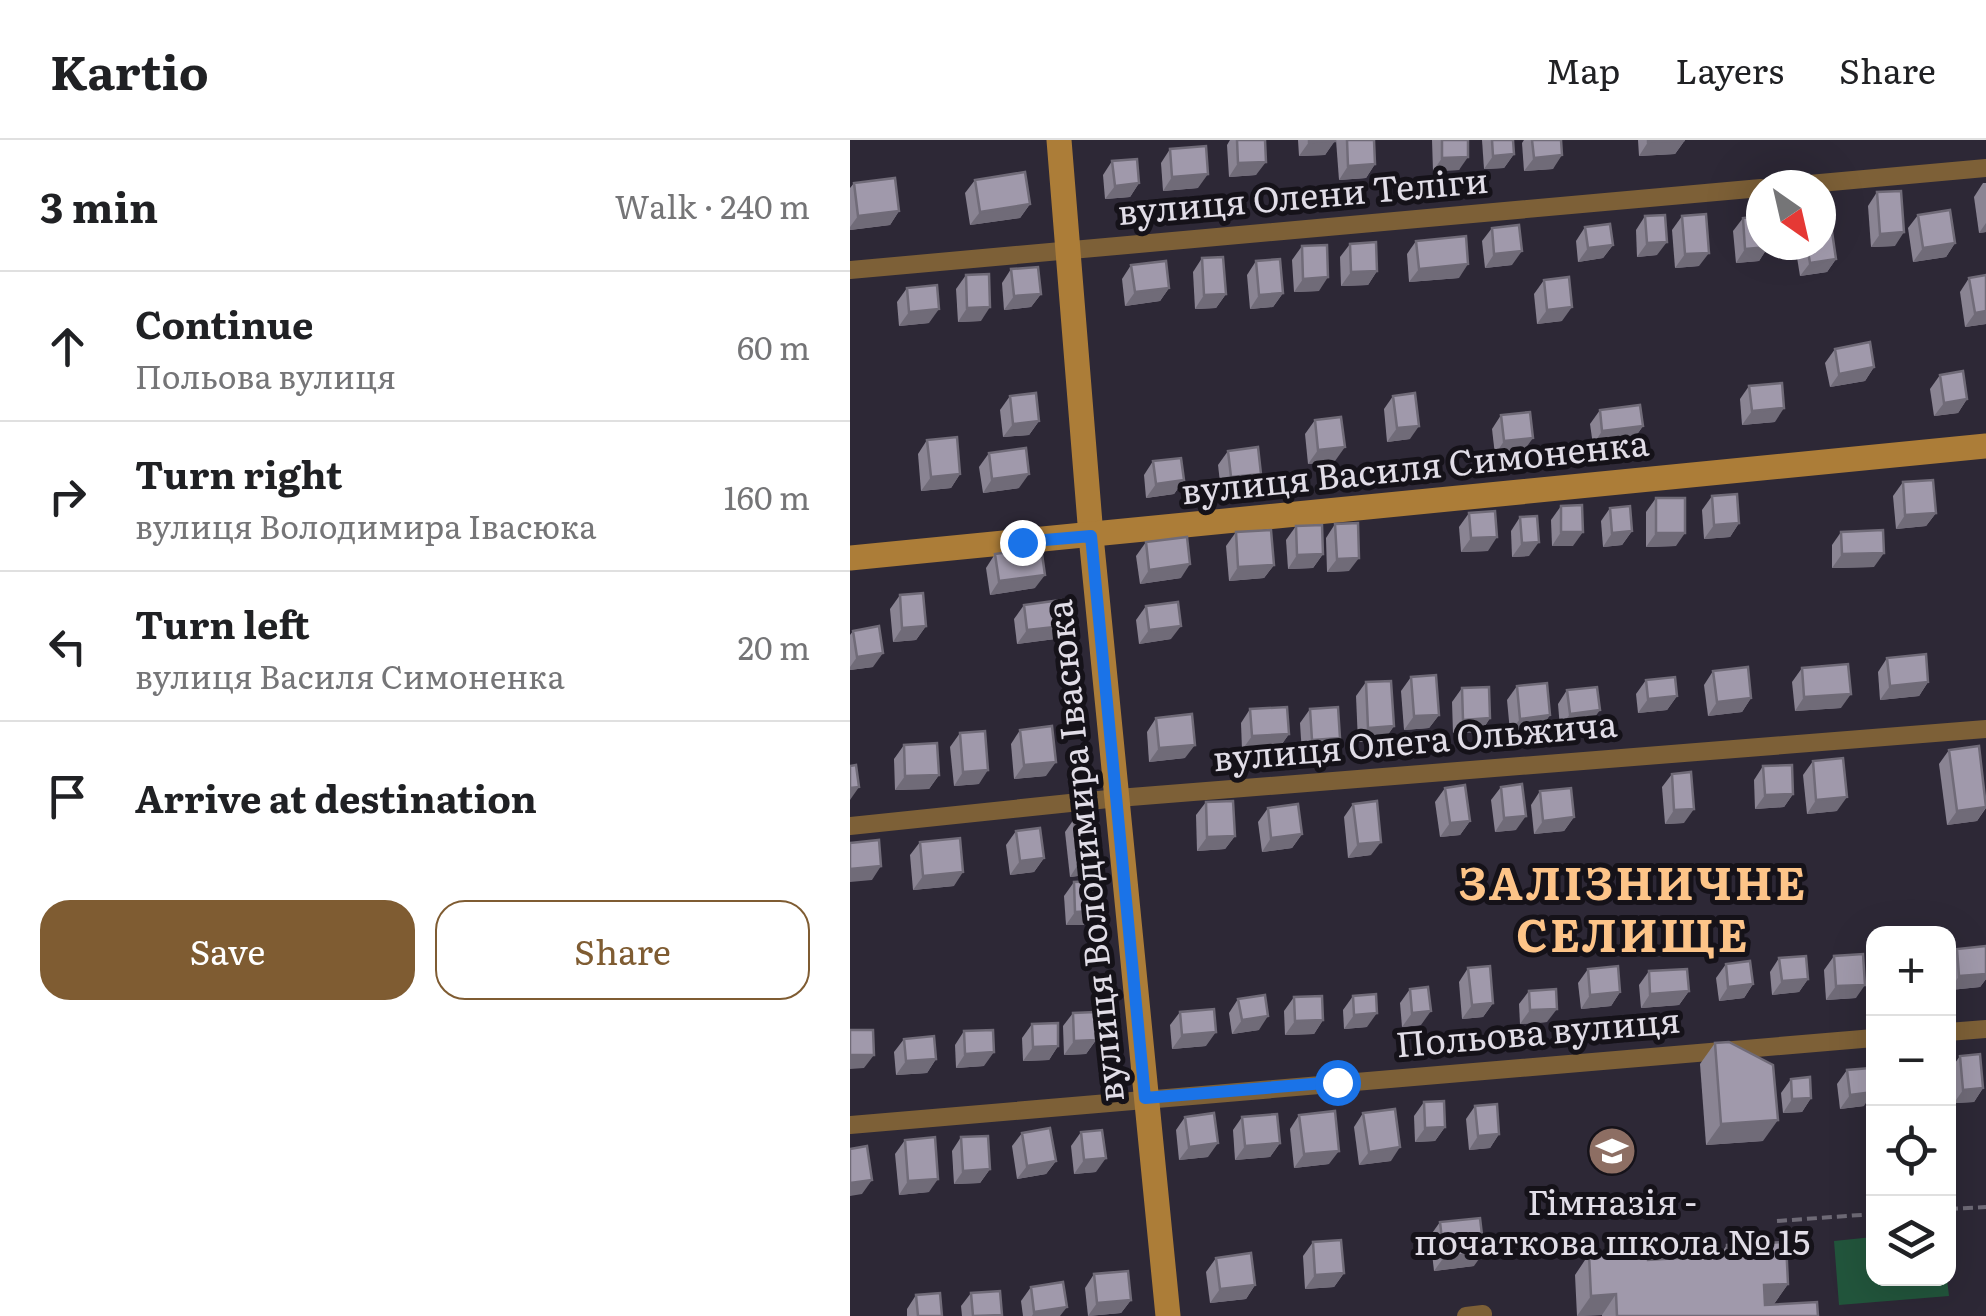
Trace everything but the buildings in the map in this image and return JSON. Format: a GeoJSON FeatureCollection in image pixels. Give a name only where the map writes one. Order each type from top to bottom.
{"type":"FeatureCollection","features":[{"type":"Feature","properties":{"kind":"street","name":"вулиця Володимира Івасюка"},"geometry":{"type":"LineString","coordinates":[[1059,140],[1091,536],[1168,1316]]}},
{"type":"Feature","properties":{"kind":"street"},"geometry":{"type":"LineString","coordinates":[[1836,182],[1986,168]]}},
{"type":"Feature","properties":{"kind":"street","name":"вулиця Олени Теліги"},"geometry":{"type":"LineString","coordinates":[[850,270],[1746,189]]}},
{"type":"Feature","properties":{"kind":"street","name":"вулиця Василя Симоненка"},"geometry":{"type":"LineString","coordinates":[[850,558],[1986,446]]}},
{"type":"Feature","properties":{"kind":"street","name":"вулиця Олега Ольжича"},"geometry":{"type":"LineString","coordinates":[[850,826],[1118,798],[1986,730]]}},
{"type":"Feature","properties":{"kind":"street"},"geometry":{"type":"LineString","coordinates":[[1956,1031],[1986,1028]]}},
{"type":"Feature","properties":{"kind":"street","name":"Польова вулиця"},"geometry":{"type":"LineString","coordinates":[[850,1125],[1866,1039]]}},
{"type":"Feature","properties":{"kind":"path"},"geometry":{"type":"LineString","coordinates":[[1956,1208],[1986,1206]]}},
{"type":"Feature","properties":{"kind":"path"},"geometry":{"type":"LineString","coordinates":[[1776,1221],[1866,1215]]}},
{"type":"Feature","properties":{"kind":"green space"},"geometry":{"type":"Polygon","coordinates":[[[1866,1238],[1866,1286],[1948,1286],[1949,1296],[1839,1305],[1834,1241],[1866,1238]]]}},
{"type":"Feature","properties":{"kind":"place","name":"Гімназія - початкова школа № 15"},"geometry":{"type":"Point","coordinates":[1612,1151]}},
{"type":"Feature","properties":{"kind":"district","name":"ЗАЛІЗНИЧНЕ СЕЛИЩЕ"},"geometry":{"type":"Point","coordinates":[1633,910]}},
{"type":"Feature","properties":{"kind":"route"},"geometry":{"type":"LineString","coordinates":[[1022,542],[1091,536],[1145,1098],[1337,1082]]}}]}
